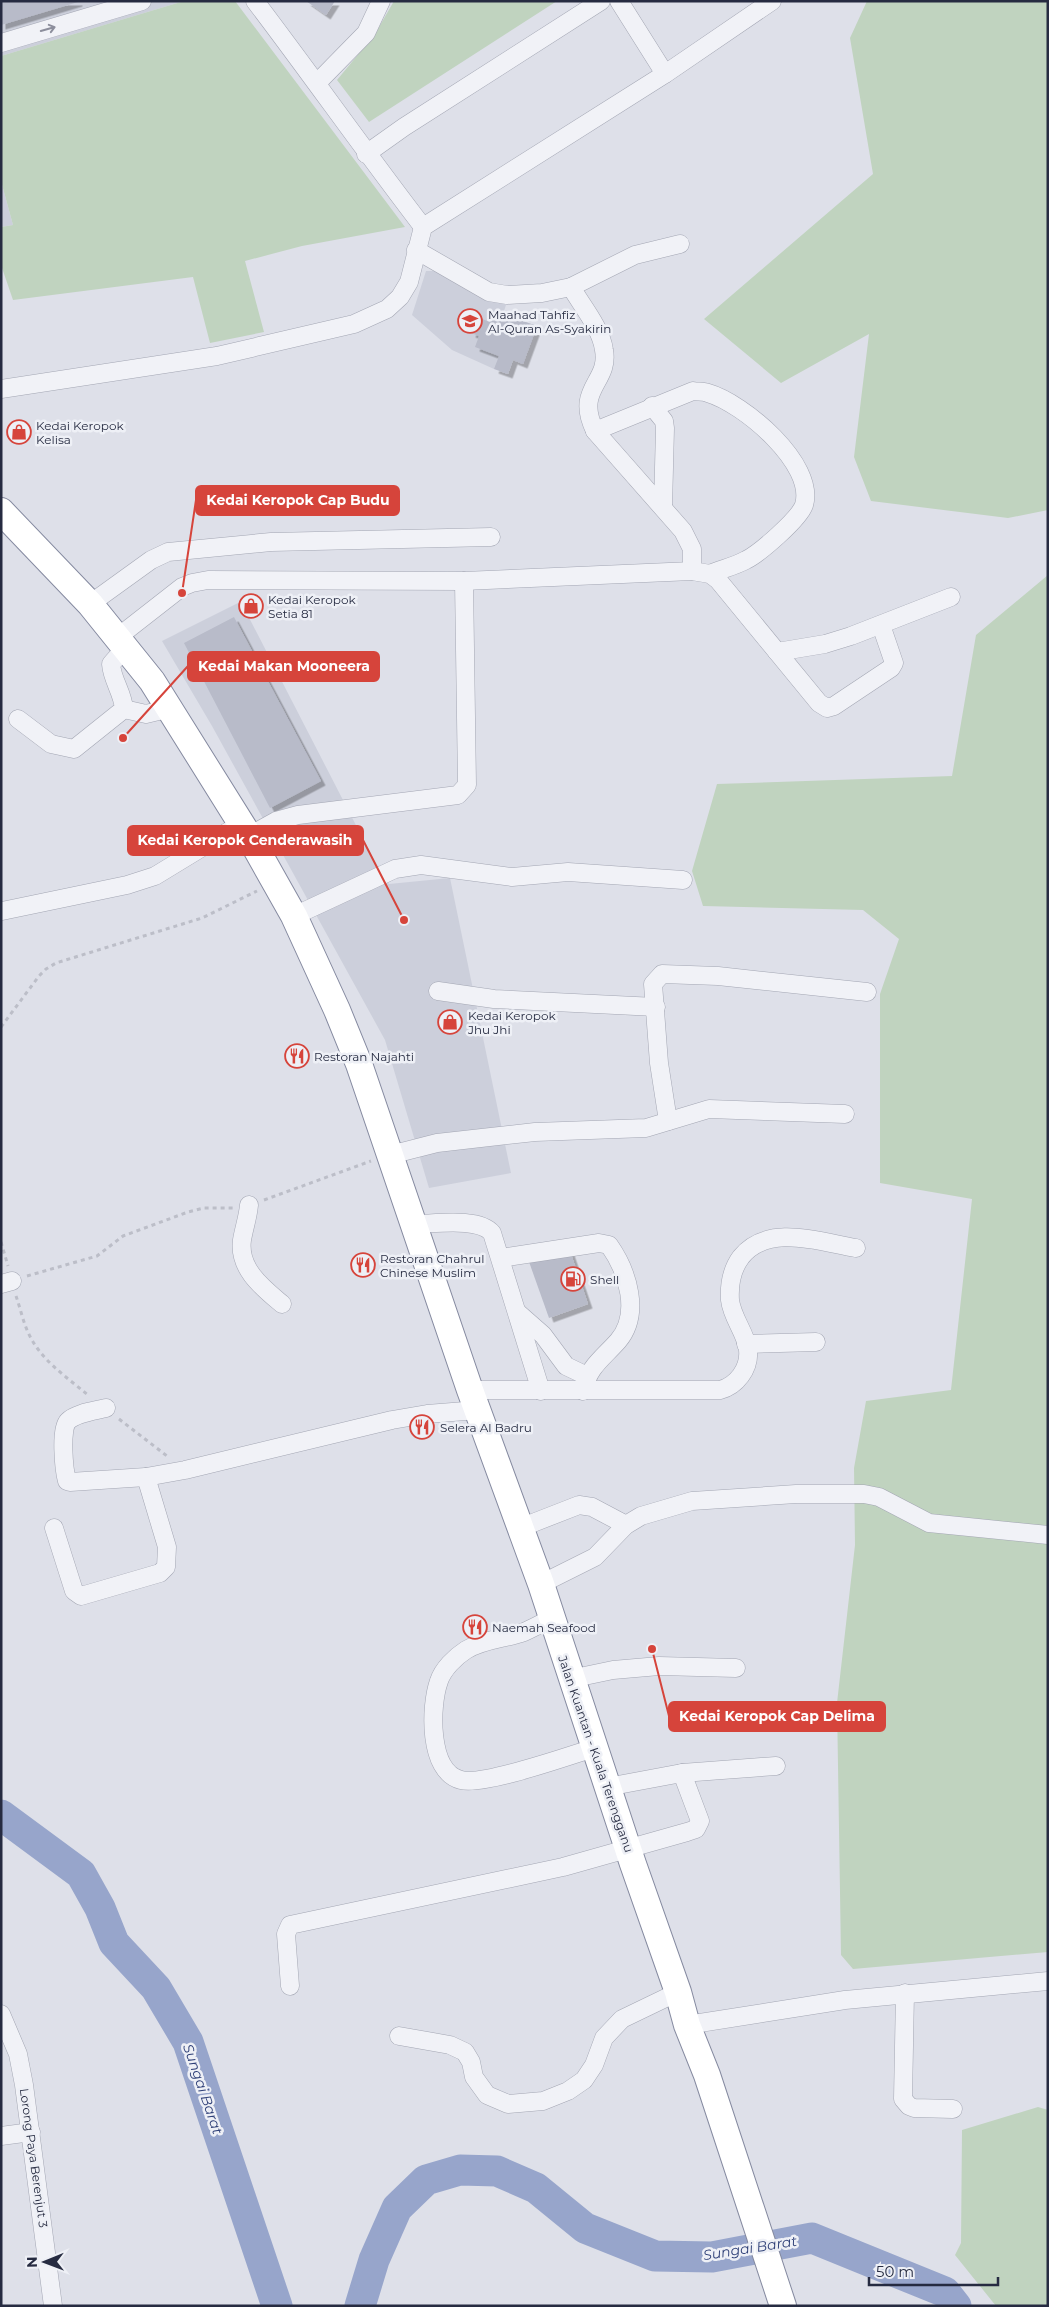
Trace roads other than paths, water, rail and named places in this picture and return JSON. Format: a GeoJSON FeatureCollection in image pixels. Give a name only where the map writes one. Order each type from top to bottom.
{"type":"FeatureCollection","features":[{"type":"Feature","properties":{"kind":"highway","name":"Jalan Kuantan - Kuala Terengganu"},"geometry":{"type":"LineString","coordinates":[[1,511],[90,604],[152,681],[170,708],[246,830],[294,916],[359,1064],[474,1400],[541,1584],[570,1679],[678,1992],[687,2025],[707,2076],[783,2306]]}},
{"type":"Feature","properties":{"kind":"street"},"geometry":{"type":"LineString","coordinates":[[1,43],[142,1]]}},
{"type":"Feature","properties":{"kind":"street"},"geometry":{"type":"LineString","coordinates":[[255,1],[317,83],[366,154],[423,226]]}},
{"type":"Feature","properties":{"kind":"street"},"geometry":{"type":"LineString","coordinates":[[317,83],[366,33],[381,1]]}},
{"type":"Feature","properties":{"kind":"street"},"geometry":{"type":"LineString","coordinates":[[366,154],[404,127],[601,1]]}},
{"type":"Feature","properties":{"kind":"street"},"geometry":{"type":"LineString","coordinates":[[619,1],[665,74]]}},
{"type":"Feature","properties":{"kind":"street"},"geometry":{"type":"LineString","coordinates":[[1,389],[217,356],[354,324],[387,309],[400,297],[409,282],[423,226],[665,74],[772,1]]}},
{"type":"Feature","properties":{"kind":"street"},"geometry":{"type":"LineString","coordinates":[[416,250],[489,292],[507,295],[542,293],[571,287],[635,255],[680,244]]}},
{"type":"Feature","properties":{"kind":"street"},"geometry":{"type":"LineString","coordinates":[[571,287],[601,339],[604,351],[604,366],[587,406],[588,417],[595,431],[683,531],[692,549],[692,571]]}},
{"type":"Feature","properties":{"kind":"street"},"geometry":{"type":"LineString","coordinates":[[124,709],[123,698],[112,673],[111,664],[121,642],[182,587],[208,580],[464,581],[692,571],[710,574],[746,560],[797,519],[804,505],[806,490],[782,444],[757,423],[721,398],[707,392],[693,391],[652,406],[595,431]]}},
{"type":"Feature","properties":{"kind":"street"},"geometry":{"type":"LineString","coordinates":[[652,406],[664,421],[665,428],[663,507]]}},
{"type":"Feature","properties":{"kind":"street"},"geometry":{"type":"LineString","coordinates":[[90,604],[151,560],[168,552],[244,544],[491,537]]}},
{"type":"Feature","properties":{"kind":"street"},"geometry":{"type":"LineString","coordinates":[[710,574],[730,592],[818,704],[827,708],[834,706],[891,668],[894,662],[881,626]]}},
{"type":"Feature","properties":{"kind":"street"},"geometry":{"type":"LineString","coordinates":[[2,911],[127,885],[155,876],[246,830],[298,814],[458,795],[467,785],[464,581]]}},
{"type":"Feature","properties":{"kind":"street"},"geometry":{"type":"LineString","coordinates":[[777,652],[825,644],[881,626],[951,597]]}},
{"type":"Feature","properties":{"kind":"street"},"geometry":{"type":"LineString","coordinates":[[124,709],[146,714],[170,708]]}},
{"type":"Feature","properties":{"kind":"street"},"geometry":{"type":"LineString","coordinates":[[18,720],[51,744],[74,749],[124,709]]}},
{"type":"Feature","properties":{"kind":"street"},"geometry":{"type":"LineString","coordinates":[[294,916],[395,869],[421,865],[512,877],[568,872],[683,880]]}},
{"type":"Feature","properties":{"kind":"street"},"geometry":{"type":"LineString","coordinates":[[668,1121],[659,1063],[653,984],[662,974],[718,976],[867,992]]}},
{"type":"Feature","properties":{"kind":"street"},"geometry":{"type":"LineString","coordinates":[[438,991],[494,1000],[656,1007]]}},
{"type":"Feature","properties":{"kind":"street"},"geometry":{"type":"LineString","coordinates":[[390,1155],[437,1144],[535,1132],[646,1128],[709,1109],[845,1114]]}},
{"type":"Feature","properties":{"kind":"street"},"geometry":{"type":"LineString","coordinates":[[249,1205],[242,1240],[242,1250],[248,1270],[258,1283],[282,1304]]}},
{"type":"Feature","properties":{"kind":"street"},"geometry":{"type":"LineString","coordinates":[[414,1224],[473,1223],[482,1226],[492,1233],[541,1391]]}},
{"type":"Feature","properties":{"kind":"street"},"geometry":{"type":"LineString","coordinates":[[106,1408],[74,1417],[66,1423],[63,1432],[67,1481],[146,1477],[185,1470],[392,1420],[427,1414],[474,1400],[585,1383],[720,1390],[730,1388],[744,1370],[748,1351],[734,1318],[730,1288],[736,1264],[749,1247],[774,1238],[808,1239],[856,1248]]}},
{"type":"Feature","properties":{"kind":"street"},"geometry":{"type":"LineString","coordinates":[[501,1258],[599,1243],[609,1245],[629,1291],[631,1311],[629,1324],[619,1340],[595,1364],[585,1383]]}},
{"type":"Feature","properties":{"kind":"street"},"geometry":{"type":"LineString","coordinates":[[518,1313],[543,1335],[566,1366],[585,1383]]}},
{"type":"Feature","properties":{"kind":"street"},"geometry":{"type":"LineString","coordinates":[[746,1344],[816,1342]]}},
{"type":"Feature","properties":{"kind":"street"},"geometry":{"type":"LineString","coordinates":[[54,1528],[74,1591],[81,1596],[160,1573],[166,1567],[167,1547],[146,1477]]}},
{"type":"Feature","properties":{"kind":"street"},"geometry":{"type":"LineString","coordinates":[[541,1584],[595,1557],[626,1525],[658,1509],[692,1500],[847,1494],[879,1497],[929,1523],[1048,1535]]}},
{"type":"Feature","properties":{"kind":"street"},"geometry":{"type":"LineString","coordinates":[[520,1528],[579,1504],[592,1507],[626,1525]]}},
{"type":"Feature","properties":{"kind":"street"},"geometry":{"type":"LineString","coordinates":[[551,1619],[523,1632],[494,1639],[466,1650],[445,1668],[439,1682],[432,1719],[438,1754],[445,1768],[453,1777],[463,1781],[508,1774],[594,1748]]}},
{"type":"Feature","properties":{"kind":"street"},"geometry":{"type":"LineString","coordinates":[[570,1679],[613,1670],[659,1666],[736,1668]]}},
{"type":"Feature","properties":{"kind":"street"},"geometry":{"type":"LineString","coordinates":[[608,1787],[682,1773],[776,1766]]}},
{"type":"Feature","properties":{"kind":"street"},"geometry":{"type":"LineString","coordinates":[[290,1986],[286,1934],[290,1925],[507,1880],[629,1850],[696,1829],[700,1821],[682,1773]]}},
{"type":"Feature","properties":{"kind":"street"},"geometry":{"type":"LineString","coordinates":[[687,2025],[846,2000],[904,1993],[1048,1981]]}},
{"type":"Feature","properties":{"kind":"street"},"geometry":{"type":"LineString","coordinates":[[399,2036],[450,2046],[465,2052],[471,2062],[474,2077],[487,2094],[508,2104],[543,2101],[568,2091],[584,2080],[594,2065],[604,2038],[622,2019],[678,1992]]}},
{"type":"Feature","properties":{"kind":"street"},"geometry":{"type":"LineString","coordinates":[[904,1993],[903,2099],[908,2106],[914,2108],[953,2109]]}},
{"type":"Feature","properties":{"kind":"street","name":"Lorong Paya Berenjut 3"},"geometry":{"type":"LineString","coordinates":[[1,2014],[18,2054],[31,2132],[53,2306]]}},
{"type":"Feature","properties":{"kind":"street"},"geometry":{"type":"LineString","coordinates":[[1,2136],[31,2132]]}},
{"type":"Feature","properties":{"kind":"waterway","name":"Sungai Barat"},"geometry":{"type":"LineString","coordinates":[[1,1815],[81,1874],[100,1908],[114,1943],[156,1988],[188,2042],[277,2306]]}},
{"type":"Feature","properties":{"kind":"waterway","name":"Sungai Barat"},"geometry":{"type":"LineString","coordinates":[[360,2306],[374,2260],[397,2208],[426,2180],[460,2170],[497,2171],[536,2188],[585,2228],[655,2256],[712,2257],[812,2238],[945,2292],[956,2306]]}},
{"type":"Feature","properties":{"kind":"place","name":"Maahad Tahfiz Al-Quran As-Syakirin"},"geometry":{"type":"Point","coordinates":[470,321]}},
{"type":"Feature","properties":{"kind":"place","name":"Kedai Keropok Kelisa"},"geometry":{"type":"Point","coordinates":[19,432]}},
{"type":"Feature","properties":{"kind":"place","name":"Kedai Keropok Cap Budu"},"geometry":{"type":"Point","coordinates":[182,593]}},
{"type":"Feature","properties":{"kind":"place","name":"Kedai Keropok Setia 81"},"geometry":{"type":"Point","coordinates":[251,606]}},
{"type":"Feature","properties":{"kind":"place","name":"Kedai Makan Mooneera"},"geometry":{"type":"Point","coordinates":[123,738]}},
{"type":"Feature","properties":{"kind":"place","name":"Kedai Keropok Cenderawasih"},"geometry":{"type":"Point","coordinates":[404,920]}},
{"type":"Feature","properties":{"kind":"place","name":"Kedai Keropok Jhu Jhi"},"geometry":{"type":"Point","coordinates":[450,1022]}},
{"type":"Feature","properties":{"kind":"place","name":"Restoran Najahti"},"geometry":{"type":"Point","coordinates":[297,1056]}},
{"type":"Feature","properties":{"kind":"place","name":"Restoran Chahrul Chinese Muslim"},"geometry":{"type":"Point","coordinates":[363,1265]}},
{"type":"Feature","properties":{"kind":"place","name":"Shell"},"geometry":{"type":"Point","coordinates":[573,1279]}},
{"type":"Feature","properties":{"kind":"place","name":"Selera Al Badru"},"geometry":{"type":"Point","coordinates":[422,1427]}},
{"type":"Feature","properties":{"kind":"place","name":"Naemah Seafood"},"geometry":{"type":"Point","coordinates":[475,1627]}},
{"type":"Feature","properties":{"kind":"place","name":"Kedai Keropok Cap Delima"},"geometry":{"type":"Point","coordinates":[652,1649]}}]}
